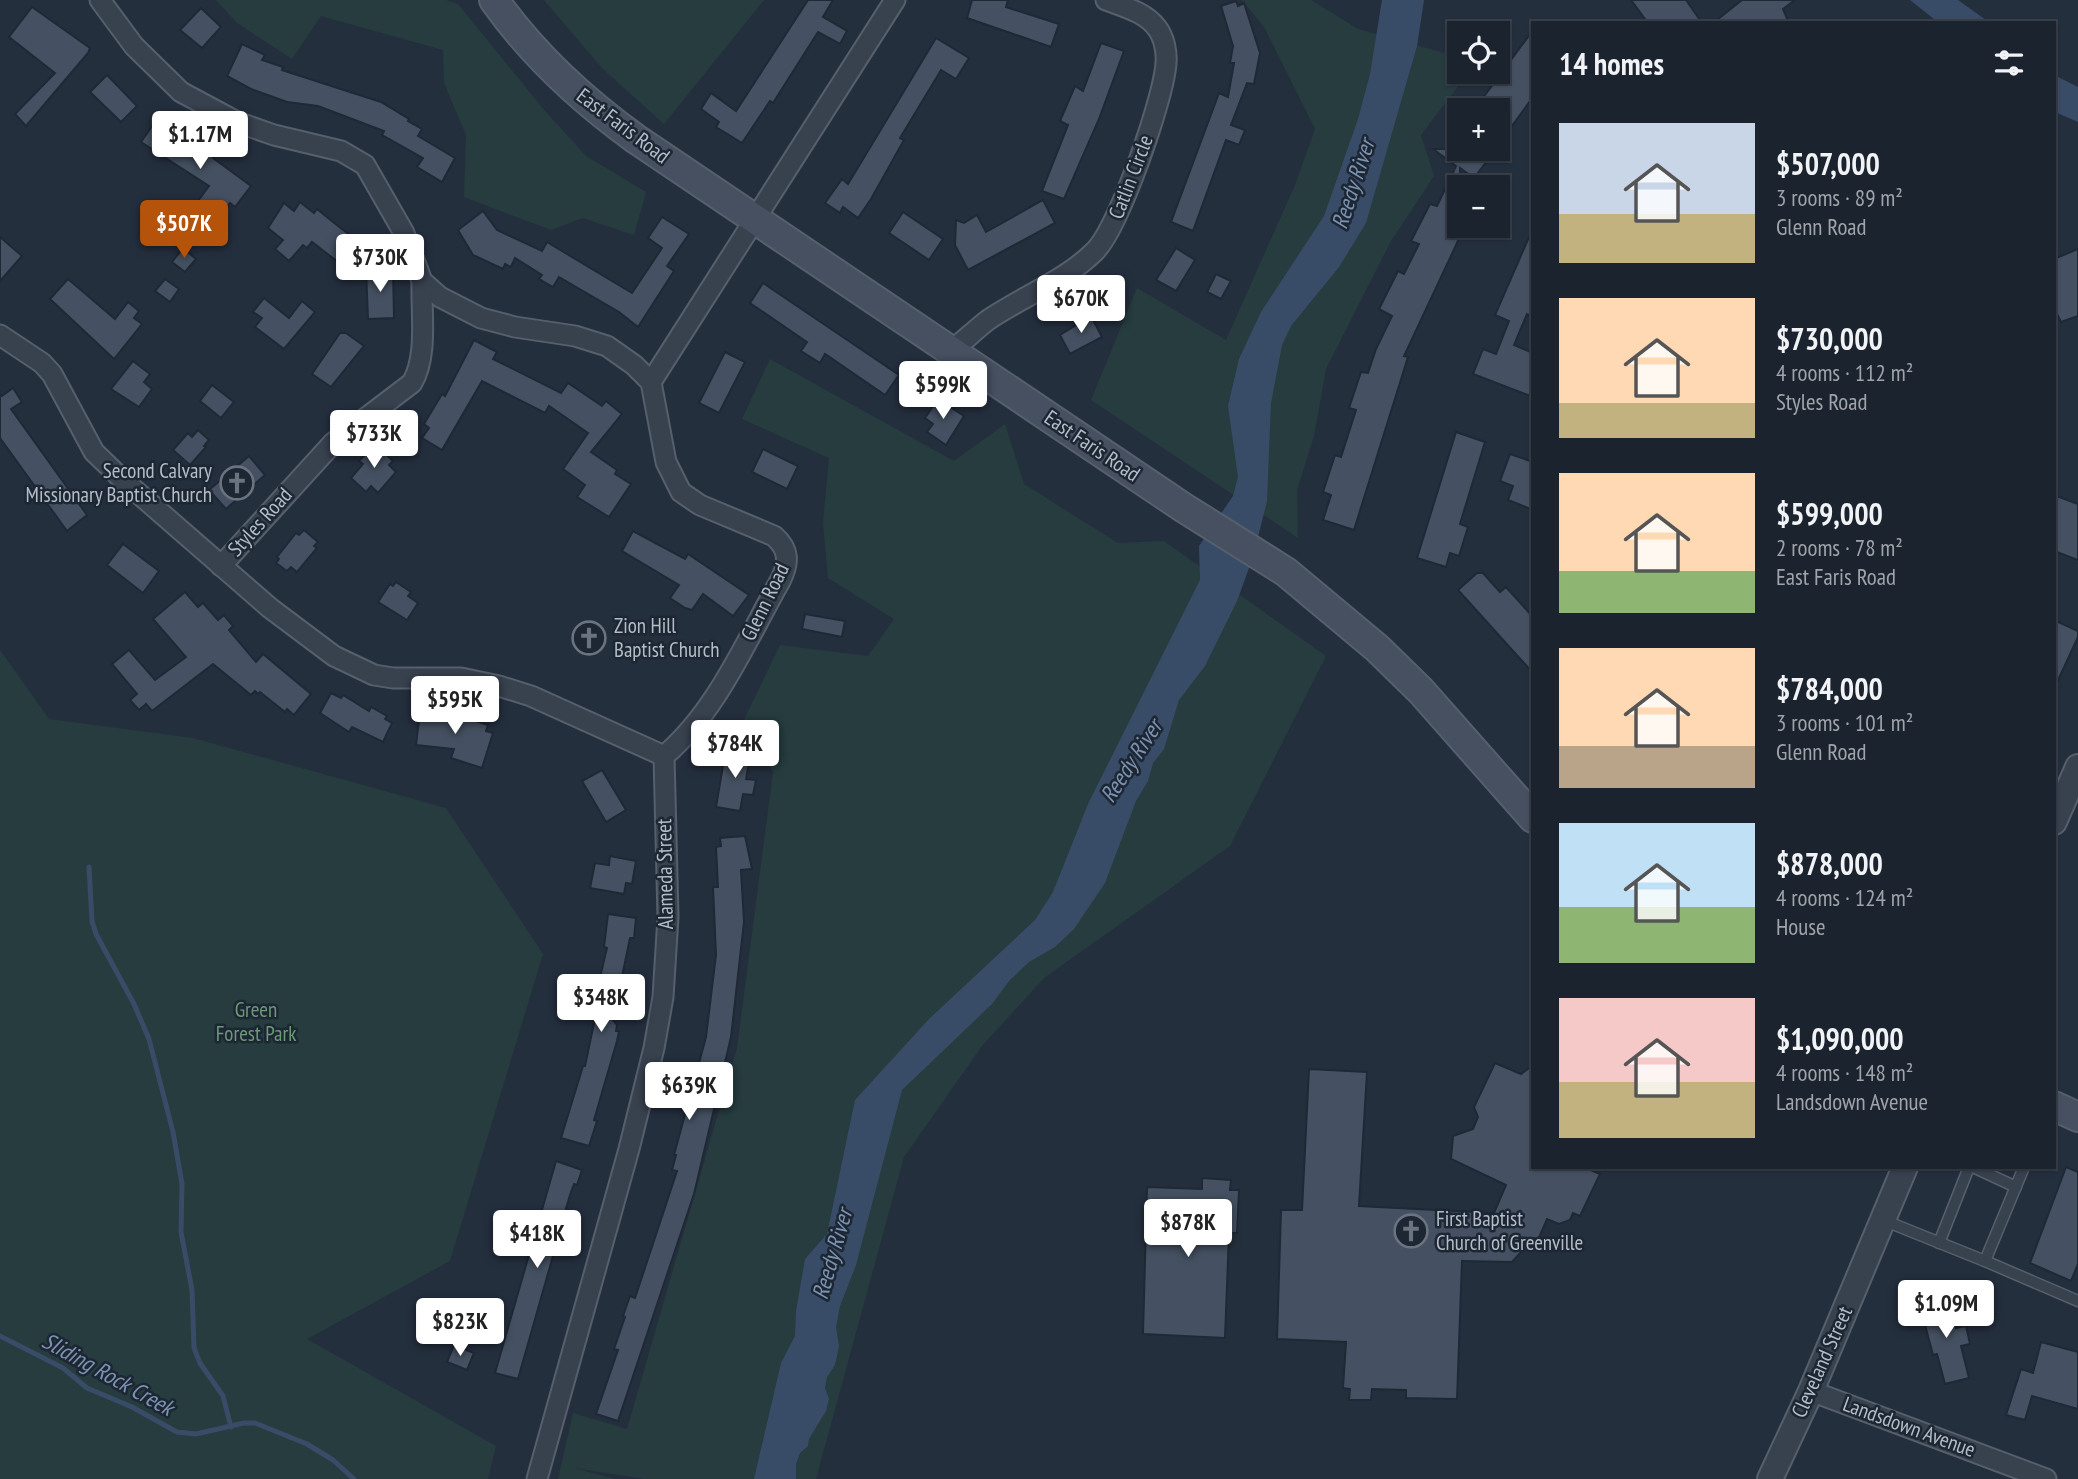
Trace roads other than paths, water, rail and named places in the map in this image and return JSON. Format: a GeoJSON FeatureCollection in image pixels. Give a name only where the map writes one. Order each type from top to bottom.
{"type":"FeatureCollection","features":[{"type":"Feature","properties":{"kind":"main road","name":"East Faris Road"},"geometry":{"type":"LineString","coordinates":[[494,0],[550,68],[600,113],[1184,508],[1286,572],[1368,640],[1421,691],[1531,816]]}},
{"type":"Feature","properties":{"kind":"main road"},"geometry":{"type":"LineString","coordinates":[[2056,1107],[2078,1117]]}},
{"type":"Feature","properties":{"kind":"street"},"geometry":{"type":"LineString","coordinates":[[100,0],[134,46],[181,92],[237,122],[274,135],[341,152],[365,165],[404,233],[422,281],[440,298],[481,318],[515,327],[575,336],[607,346],[651,382],[895,0]]}},
{"type":"Feature","properties":{"kind":"street","name":"Catlin Circle"},"geometry":{"type":"LineString","coordinates":[[951,351],[989,320],[1040,290],[1096,251],[1120,211],[1151,123],[1166,62],[1165,44],[1158,28],[1141,14],[1106,0]]}},
{"type":"Feature","properties":{"kind":"street","name":"Styles Road"},"geometry":{"type":"LineString","coordinates":[[221,566],[333,443],[412,383],[420,359],[422,281]]}},
{"type":"Feature","properties":{"kind":"street"},"geometry":{"type":"LineString","coordinates":[[0,335],[42,363],[52,374],[94,452],[270,608],[334,656],[355,668],[393,678],[461,678],[499,686],[531,696],[664,756]]}},
{"type":"Feature","properties":{"kind":"street","name":"Glenn Road"},"geometry":{"type":"LineString","coordinates":[[651,382],[666,462],[681,492],[700,505],[774,536],[786,550],[788,561],[780,581],[712,703],[681,741],[664,756]]}},
{"type":"Feature","properties":{"kind":"street","name":"Alameda Street"},"geometry":{"type":"LineString","coordinates":[[537,1479],[629,1149],[657,1036],[663,997],[668,917],[664,756]]}},
{"type":"Feature","properties":{"kind":"street"},"geometry":{"type":"LineString","coordinates":[[2056,817],[2078,767]]}},
{"type":"Feature","properties":{"kind":"street","name":"Cleveland Street"},"geometry":{"type":"LineString","coordinates":[[1770,1479],[1811,1391],[1904,1169]]}},
{"type":"Feature","properties":{"kind":"street","name":"Landsdown Avenue"},"geometry":{"type":"LineString","coordinates":[[1811,1391],[2046,1479]]}},
{"type":"Feature","properties":{"kind":"lane"},"geometry":{"type":"LineString","coordinates":[[1939,1242],[1970,1169]]}},
{"type":"Feature","properties":{"kind":"lane"},"geometry":{"type":"LineString","coordinates":[[1976,1169],[2016,1187]]}},
{"type":"Feature","properties":{"kind":"lane"},"geometry":{"type":"LineString","coordinates":[[1985,1261],[2023,1169]]}},
{"type":"Feature","properties":{"kind":"lane"},"geometry":{"type":"LineString","coordinates":[[1883,1220],[2078,1301]]}},
{"type":"Feature","properties":{"kind":"water","name":"Reedy River"},"geometry":{"type":"Polygon","coordinates":[[[1382,0],[1424,0],[1417,46],[1366,223],[1339,267],[1291,326],[1282,345],[1271,403],[1267,501],[1253,557],[1237,601],[1205,666],[1179,700],[1164,749],[1153,763],[1148,781],[1136,801],[1105,883],[1074,929],[1055,947],[1029,962],[1009,981],[992,1004],[902,1090],[856,1265],[840,1306],[836,1327],[839,1346],[835,1365],[827,1377],[825,1388],[829,1399],[826,1411],[809,1439],[808,1446],[800,1453],[796,1464],[796,1479],[754,1479],[781,1363],[795,1336],[796,1311],[805,1259],[827,1234],[855,1100],[929,1019],[1035,920],[1053,892],[1088,804],[1200,580],[1199,546],[1233,496],[1238,477],[1228,406],[1239,359],[1261,312],[1324,216],[1358,119],[1370,74],[1382,0]]]}},
{"type":"Feature","properties":{"kind":"water"},"geometry":{"type":"Polygon","coordinates":[[[1910,0],[1958,0],[1987,21],[1936,21],[1910,0]]]}},
{"type":"Feature","properties":{"kind":"water"},"geometry":{"type":"Polygon","coordinates":[[[2056,76],[2078,87],[2078,122],[2056,112],[2056,76]]]}},
{"type":"Feature","properties":{"kind":"waterway"},"geometry":{"type":"LineString","coordinates":[[89,867],[92,921],[96,934],[134,1004],[149,1039],[173,1132],[182,1184],[181,1232],[192,1290],[194,1348],[200,1363],[223,1396],[231,1427]]}},
{"type":"Feature","properties":{"kind":"waterway","name":"Sliding Rock Creek"},"geometry":{"type":"LineString","coordinates":[[0,1336],[63,1368],[87,1388],[132,1407],[177,1432],[196,1434],[255,1423],[307,1444],[333,1460],[354,1479]]}},
{"type":"Feature","properties":{"kind":"place","name":"Second Calvary Missionary Baptist Church"},"geometry":{"type":"Point","coordinates":[237,483]}},
{"type":"Feature","properties":{"kind":"place","name":"Zion Hill Baptist Church"},"geometry":{"type":"Point","coordinates":[589,638]}},
{"type":"Feature","properties":{"kind":"place","name":"First Baptist Church of Greenville"},"geometry":{"type":"Point","coordinates":[1411,1231]}},
{"type":"Feature","properties":{"kind":"park label","name":"Green Forest Park"},"geometry":{"type":"Point","coordinates":[256,1022]}}]}
